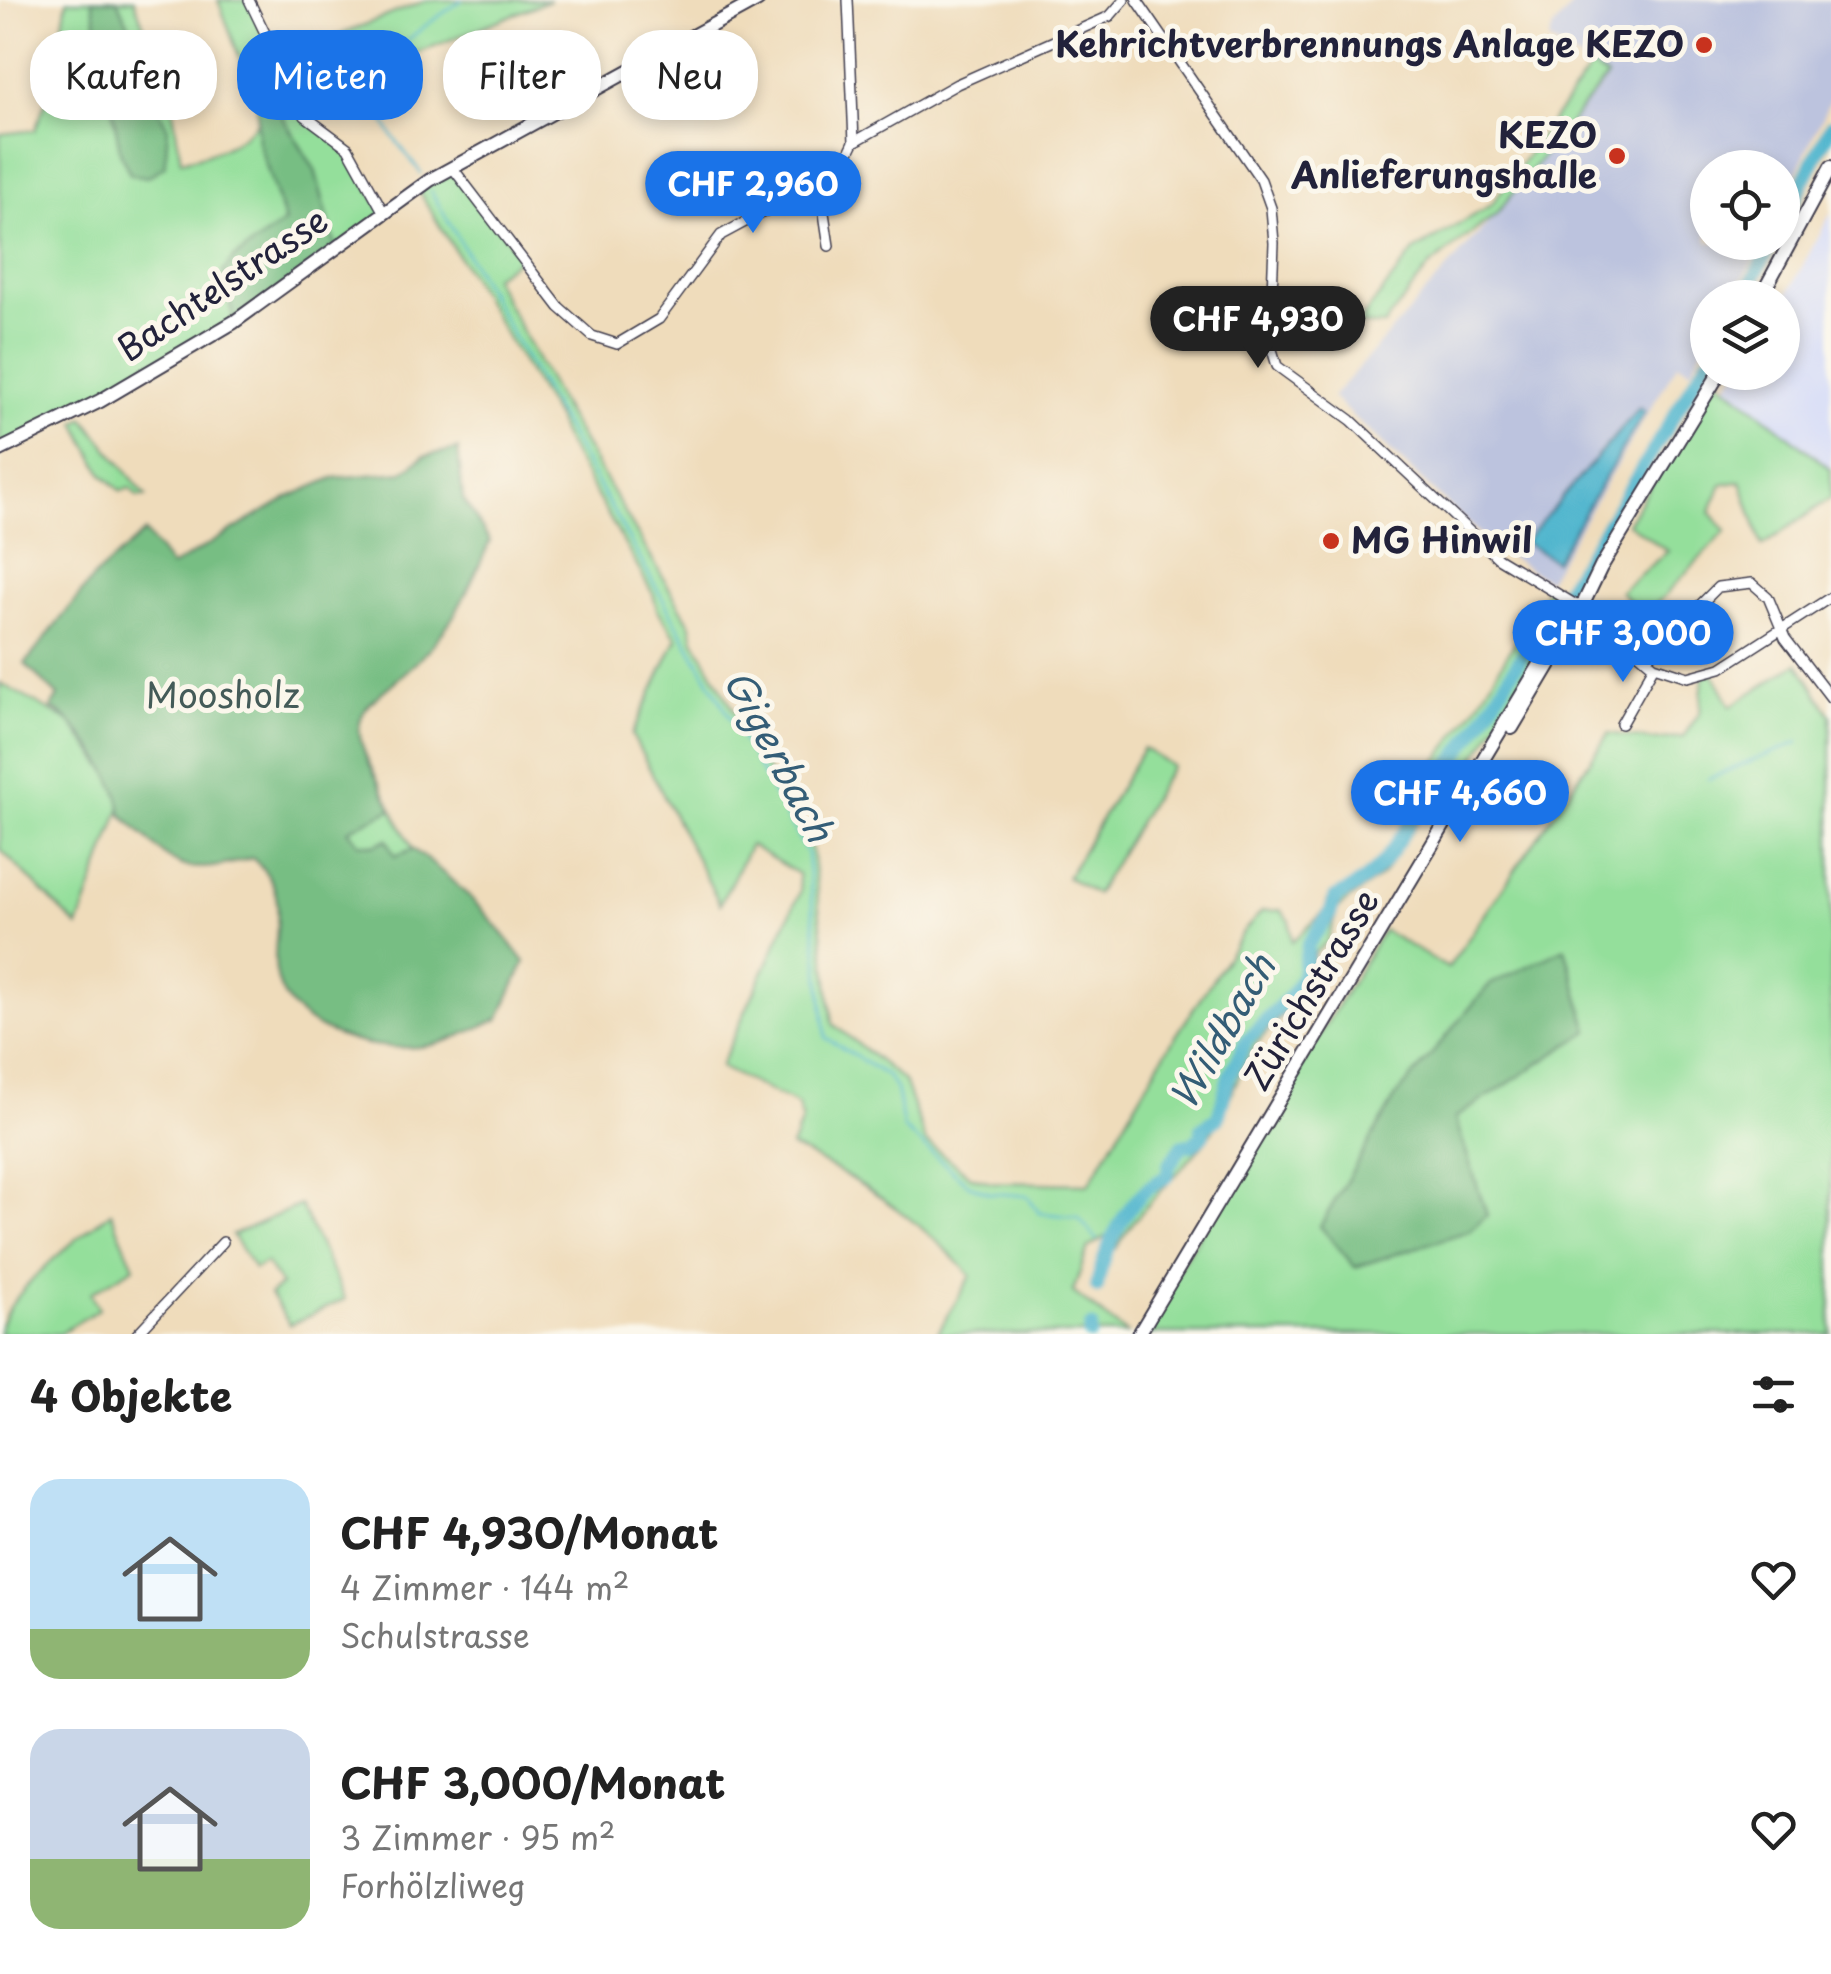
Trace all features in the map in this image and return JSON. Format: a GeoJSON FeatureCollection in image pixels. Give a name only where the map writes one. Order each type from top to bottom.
{"type":"FeatureCollection","features":[{"type":"Feature","properties":{"kind":"main road","name":"Bachtelstrasse"},"geometry":{"type":"LineString","coordinates":[[0,450],[204,341],[452,167],[758,0]]}},
{"type":"Feature","properties":{"kind":"main road"},"geometry":{"type":"LineString","coordinates":[[1770,280],[1831,167]]}},
{"type":"Feature","properties":{"kind":"main road"},"geometry":{"type":"LineString","coordinates":[[1780,280],[1831,184]]}},
{"type":"Feature","properties":{"kind":"main road","name":"Zürichstrasse"},"geometry":{"type":"LineString","coordinates":[[1139,1334],[1480,769],[1494,756],[1576,621],[1569,600],[1708,390]]}},
{"type":"Feature","properties":{"kind":"street"},"geometry":{"type":"LineString","coordinates":[[249,0],[305,116],[348,148],[384,213]]}},
{"type":"Feature","properties":{"kind":"street"},"geometry":{"type":"LineString","coordinates":[[452,167],[559,307],[592,336],[617,344],[659,320],[721,235],[840,171],[854,142],[848,0]]}},
{"type":"Feature","properties":{"kind":"street"},"geometry":{"type":"LineString","coordinates":[[854,142],[957,84],[1110,16],[1124,0]]}},
{"type":"Feature","properties":{"kind":"street"},"geometry":{"type":"LineString","coordinates":[[1137,0],[1261,180],[1271,208],[1274,243],[1270,343],[1277,366],[1351,420],[1484,547],[1569,600],[1650,663],[1672,675],[1703,676],[1831,597]]}},
{"type":"Feature","properties":{"kind":"street"},"geometry":{"type":"LineString","coordinates":[[819,180],[829,246]]}},
{"type":"Feature","properties":{"kind":"street"},"geometry":{"type":"LineString","coordinates":[[1621,724],[1650,663],[1718,587],[1758,585],[1774,606],[1782,628],[1831,698]]}},
{"type":"Feature","properties":{"kind":"street"},"geometry":{"type":"LineString","coordinates":[[137,1334],[223,1242]]}},
{"type":"Feature","properties":{"kind":"shaded area"},"geometry":{"type":"Polygon","coordinates":[[[1577,0],[1831,0],[1831,98],[1800,165],[1800,150],[1690,150],[1690,260],[1753,260],[1742,280],[1690,280],[1690,369],[1678,363],[1548,580],[1495,548],[1332,397],[1496,214],[1607,78],[1549,40],[1553,28],[1577,0]]]}},
{"type":"Feature","properties":{"kind":"shaded area"},"geometry":{"type":"Polygon","coordinates":[[[1831,213],[1831,469],[1745,404],[1732,390],[1800,390],[1800,280],[1795,280],[1831,213]]]}},
{"type":"Feature","properties":{"kind":"green space"},"geometry":{"type":"Polygon","coordinates":[[[67,0],[134,0],[145,30],[62,30],[67,0]]]}},
{"type":"Feature","properties":{"kind":"green space"},"geometry":{"type":"Polygon","coordinates":[[[92,0],[117,0],[131,30],[98,30],[92,0]]]}},
{"type":"Feature","properties":{"kind":"green space"},"geometry":{"type":"Polygon","coordinates":[[[218,0],[249,0],[263,30],[237,30],[237,51],[218,0]]]}},
{"type":"Feature","properties":{"kind":"green space"},"geometry":{"type":"Polygon","coordinates":[[[427,0],[550,0],[475,30],[443,30],[443,43],[423,51],[423,30],[351,30],[427,0]]]}},
{"type":"Feature","properties":{"kind":"green space"},"geometry":{"type":"Polygon","coordinates":[[[1591,67],[1607,77],[1496,214],[1430,266],[1384,325],[1357,325],[1414,251],[1491,205],[1591,67]]]}},
{"type":"Feature","properties":{"kind":"green space"},"geometry":{"type":"Polygon","coordinates":[[[39,120],[174,120],[181,161],[224,148],[258,121],[258,141],[285,223],[233,259],[234,322],[0,450],[0,134],[35,130],[39,120]]]}},
{"type":"Feature","properties":{"kind":"green space"},"geometry":{"type":"Polygon","coordinates":[[[114,120],[164,120],[168,128],[165,166],[147,177],[130,174],[121,155],[114,120]]]}},
{"type":"Feature","properties":{"kind":"green space"},"geometry":{"type":"Polygon","coordinates":[[[258,120],[284,120],[315,170],[336,248],[234,322],[223,272],[233,259],[285,222],[258,141],[258,120]]]}},
{"type":"Feature","properties":{"kind":"green space"},"geometry":{"type":"Polygon","coordinates":[[[284,120],[310,120],[348,148],[384,213],[336,248],[315,170],[284,120]]]}},
{"type":"Feature","properties":{"kind":"green space"},"geometry":{"type":"Polygon","coordinates":[[[452,167],[522,257],[493,277],[563,408],[691,625],[694,639],[812,850],[833,1024],[904,1081],[926,1142],[971,1176],[991,1182],[1089,1184],[1165,1053],[1244,931],[1262,911],[1281,910],[1290,921],[1292,942],[1325,911],[1328,900],[1371,871],[1426,792],[1417,789],[1479,702],[1548,587],[1572,602],[1451,797],[1437,794],[1382,875],[1338,908],[1327,942],[1314,954],[1301,994],[1254,1048],[1209,1136],[1136,1219],[1116,1249],[1108,1248],[1112,1239],[1105,1237],[1088,1248],[1073,1292],[1127,1334],[937,1334],[971,1276],[911,1219],[840,1172],[791,1147],[802,1121],[798,1105],[720,1067],[800,892],[798,874],[750,845],[720,904],[632,735],[677,638],[657,609],[653,594],[556,418],[417,188],[452,167]]]}},
{"type":"Feature","properties":{"kind":"green space"},"geometry":{"type":"Polygon","coordinates":[[[1710,390],[1732,390],[1831,469],[1831,498],[1762,546],[1741,481],[1722,485],[1710,512],[1726,531],[1644,617],[1620,591],[1668,551],[1627,523],[1710,390]]]}},
{"type":"Feature","properties":{"kind":"green space"},"geometry":{"type":"Polygon","coordinates":[[[84,418],[146,496],[137,496],[130,488],[121,491],[103,475],[76,423],[84,418]]]}},
{"type":"Feature","properties":{"kind":"green space","name":"Moosholz"},"geometry":{"type":"Polygon","coordinates":[[[458,449],[463,499],[490,541],[464,598],[444,630],[362,715],[361,743],[392,809],[348,830],[359,843],[375,845],[387,839],[395,856],[413,849],[474,901],[525,962],[499,1019],[436,1044],[387,1047],[343,1038],[305,1018],[290,1004],[276,970],[277,905],[266,873],[252,858],[206,868],[191,867],[166,856],[121,814],[115,787],[97,755],[73,725],[51,708],[58,696],[25,664],[94,577],[145,532],[171,567],[289,497],[333,478],[403,472],[424,456],[458,449]]]}},
{"type":"Feature","properties":{"kind":"green space"},"geometry":{"type":"Polygon","coordinates":[[[1798,663],[1831,715],[1831,1334],[1139,1334],[1383,930],[1448,968],[1609,733],[1652,740],[1683,737],[1700,712],[1703,676],[1713,673],[1731,706],[1798,663]],[[1565,949],[1455,1118],[1589,1031],[1565,949]]]}},
{"type":"Feature","properties":{"kind":"green space"},"geometry":{"type":"Polygon","coordinates":[[[0,683],[70,722],[116,783],[123,801],[78,927],[0,849],[0,683]]]}},
{"type":"Feature","properties":{"kind":"green space"},"geometry":{"type":"Polygon","coordinates":[[[1143,748],[1172,766],[1096,894],[1067,877],[1143,748]]]}},
{"type":"Feature","properties":{"kind":"green space"},"geometry":{"type":"Polygon","coordinates":[[[392,809],[413,849],[395,856],[375,845],[359,843],[347,829],[392,809]]]}},
{"type":"Feature","properties":{"kind":"green space"},"geometry":{"type":"Polygon","coordinates":[[[1565,948],[1589,1031],[1455,1118],[1487,1215],[1469,1231],[1355,1267],[1320,1226],[1395,1098],[1489,985],[1565,948]]]}},
{"type":"Feature","properties":{"kind":"green space"},"geometry":{"type":"Polygon","coordinates":[[[300,1205],[345,1299],[290,1325],[270,1294],[281,1285],[266,1263],[254,1269],[232,1235],[300,1205]]]}},
{"type":"Feature","properties":{"kind":"green space"},"geometry":{"type":"Polygon","coordinates":[[[111,1212],[134,1267],[91,1293],[99,1309],[59,1334],[0,1334],[13,1302],[27,1285],[111,1212]]]}},
{"type":"Feature","properties":{"kind":"water"},"geometry":{"type":"Polygon","coordinates":[[[1639,408],[1645,412],[1555,561],[1524,542],[1639,408]]]}},
{"type":"Feature","properties":{"kind":"waterway","name":"Gigerbach"},"geometry":{"type":"LineString","coordinates":[[421,173],[381,114],[377,95],[380,77],[401,46],[462,0]]}},
{"type":"Feature","properties":{"kind":"waterway","name":"Wildbach"},"geometry":{"type":"LineString","coordinates":[[1800,188],[1831,126]]}},
{"type":"Feature","properties":{"kind":"waterway","name":"Gigerbach"},"geometry":{"type":"LineString","coordinates":[[431,191],[807,853],[826,1038],[887,1076],[896,1089],[904,1129],[969,1185],[990,1193],[1028,1196],[1039,1213],[1078,1217],[1097,1240]]}},
{"type":"Feature","properties":{"kind":"waterway","name":"Wildbach"},"geometry":{"type":"LineString","coordinates":[[1753,280],[1763,260]]}},
{"type":"Feature","properties":{"kind":"waterway","name":"Wildbach"},"geometry":{"type":"LineString","coordinates":[[1097,1287],[1120,1223],[1141,1195],[1167,1177],[1169,1165],[1183,1145],[1192,1145],[1203,1135],[1202,1128],[1218,1118],[1229,1076],[1246,1041],[1292,994],[1303,974],[1308,944],[1330,914],[1335,898],[1372,873],[1395,846],[1589,554],[1690,389]]}},
{"type":"Feature","properties":{"kind":"waterway"},"geometry":{"type":"LineString","coordinates":[[1708,779],[1799,742]]}},
{"type":"Feature","properties":{"kind":"waterway","name":"Wildbach"},"geometry":{"type":"LineString","coordinates":[[1090,1334],[1091,1327]]}},
{"type":"Feature","properties":{"kind":"place","name":"Kehrichtverbrennungs Anlage KEZO"},"geometry":{"type":"Point","coordinates":[1704,45]}},
{"type":"Feature","properties":{"kind":"place","name":"KEZO Anlieferungshalle"},"geometry":{"type":"Point","coordinates":[1617,156]}},
{"type":"Feature","properties":{"kind":"place","name":"MG Hinwil"},"geometry":{"type":"Point","coordinates":[1331,541]}}]}
